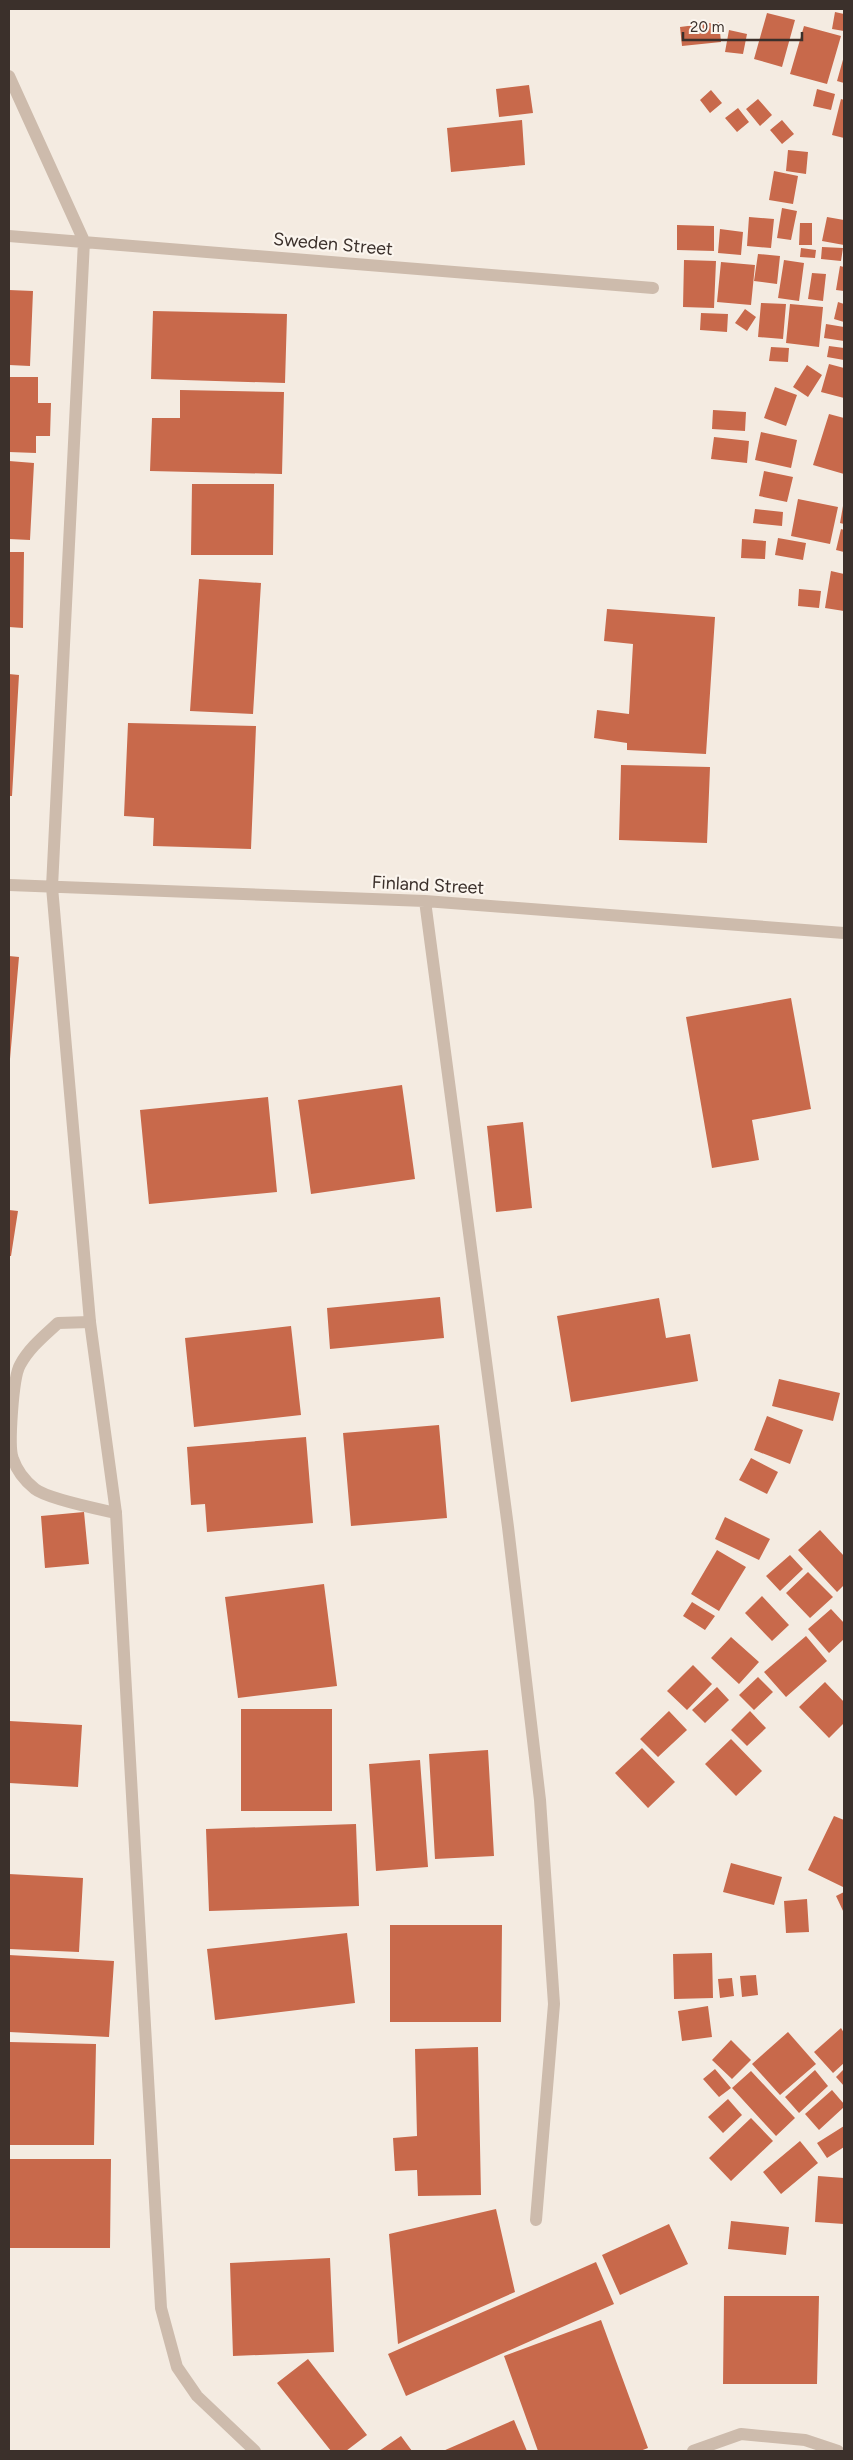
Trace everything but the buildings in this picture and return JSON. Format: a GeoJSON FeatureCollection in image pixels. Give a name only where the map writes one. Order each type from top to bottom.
{"type":"FeatureCollection","features":[{"type":"Feature","properties":{"kind":"street"},"geometry":{"type":"LineString","coordinates":[[9,76],[84,241],[52,887],[90,1322],[116,1513],[160,2308],[177,2367],[197,2396],[255,2451]]}},
{"type":"Feature","properties":{"kind":"street","name":"Sweden Street"},"geometry":{"type":"LineString","coordinates":[[9,236],[653,288]]}},
{"type":"Feature","properties":{"kind":"street","name":"Finland Street"},"geometry":{"type":"LineString","coordinates":[[9,885],[425,901],[844,933]]}},
{"type":"Feature","properties":{"kind":"street"},"geometry":{"type":"LineString","coordinates":[[425,901],[506,1517],[540,1800],[554,2004],[536,2220]]}},
{"type":"Feature","properties":{"kind":"street"},"geometry":{"type":"LineString","coordinates":[[90,1322],[58,1323],[29,1349],[18,1367],[13,1388],[12,1458],[21,1476],[37,1490],[84,1506],[116,1513]]}},
{"type":"Feature","properties":{"kind":"street"},"geometry":{"type":"LineString","coordinates":[[693,2451],[741,2434],[805,2440],[838,2451]]}}]}
